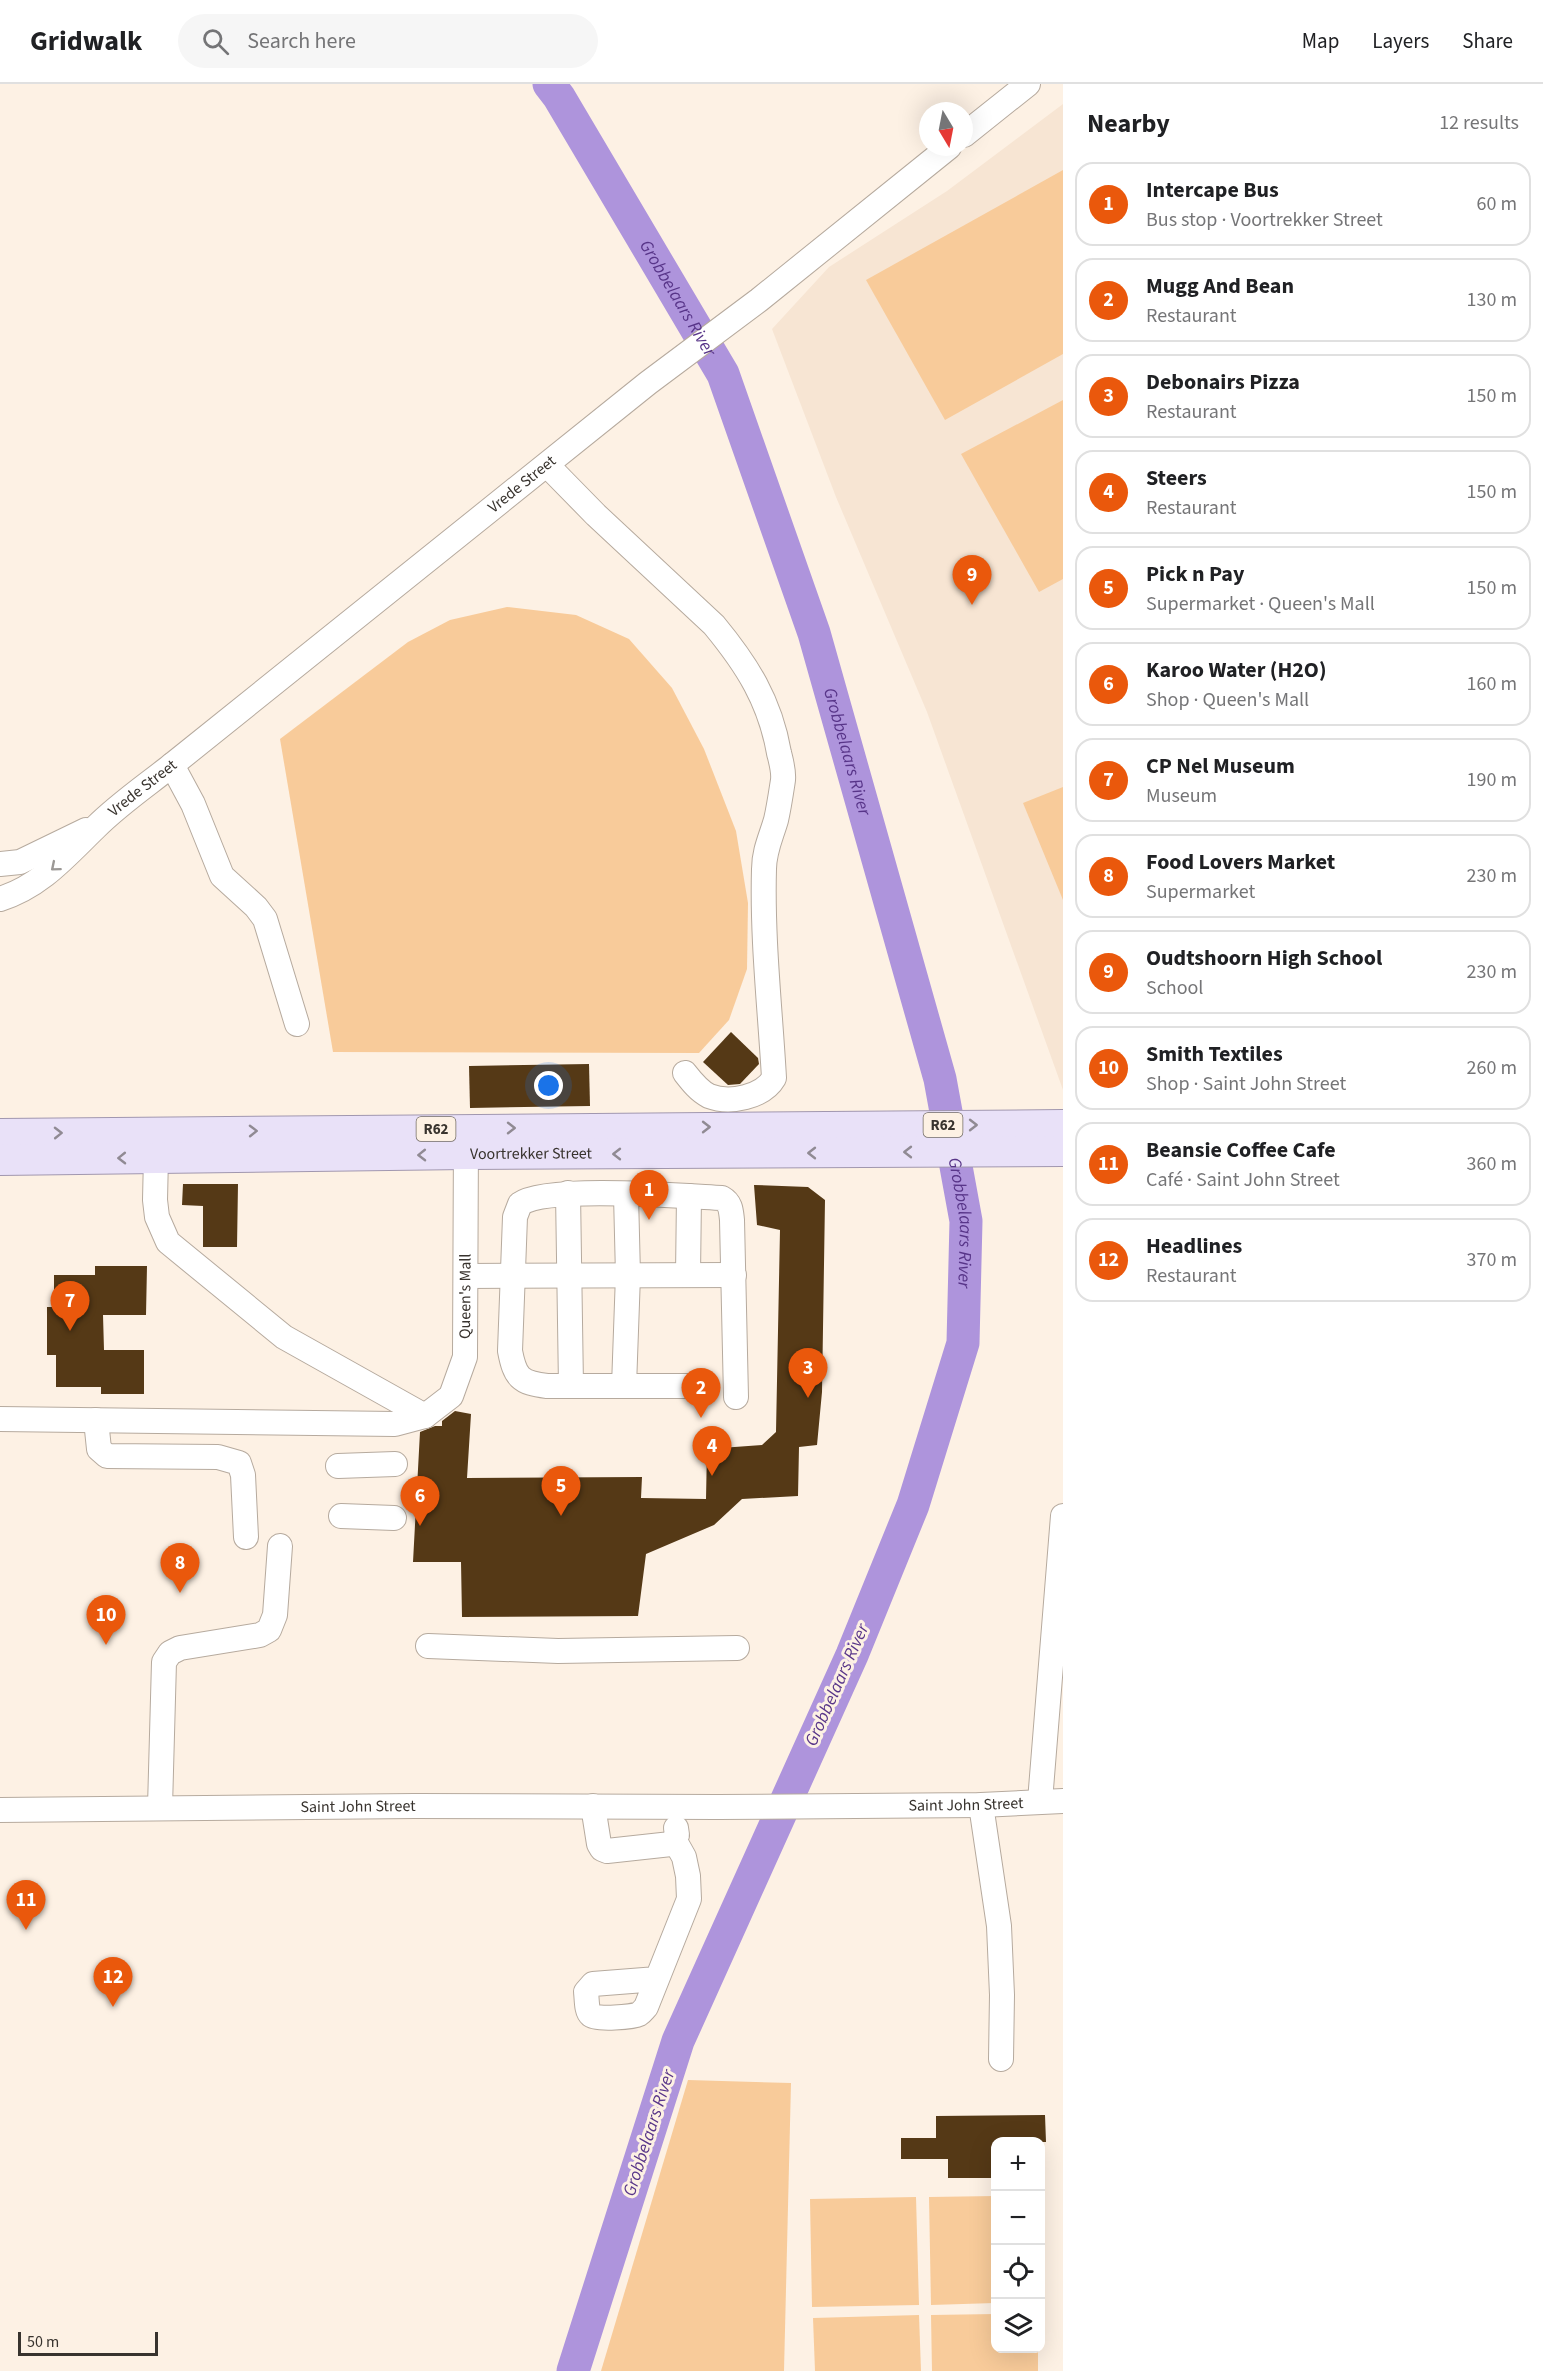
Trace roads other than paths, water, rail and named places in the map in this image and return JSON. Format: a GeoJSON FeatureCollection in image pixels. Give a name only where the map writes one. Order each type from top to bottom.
{"type":"FeatureCollection","features":[{"type":"Feature","properties":{"kind":"main road","name":"Voortrekker Street"},"geometry":{"type":"LineString","coordinates":[[0,1134],[466,1142],[1011,1138],[1063,1125]]}},
{"type":"Feature","properties":{"kind":"main road","name":"Voortrekker Street"},"geometry":{"type":"LineString","coordinates":[[1011,1138],[1063,1151]]}},
{"type":"Feature","properties":{"kind":"main road","name":"Voortrekker Street"},"geometry":{"type":"LineString","coordinates":[[0,1160],[156,1157],[466,1142]]}},
{"type":"Feature","properties":{"kind":"street"},"geometry":{"type":"LineString","coordinates":[[973,128],[1028,84]]}},
{"type":"Feature","properties":{"kind":"street","name":"Vrede Street"},"geometry":{"type":"LineString","coordinates":[[0,898],[18,893],[42,878],[69,856],[97,826],[172,765],[648,383],[759,300],[938,156]]}},
{"type":"Feature","properties":{"kind":"street"},"geometry":{"type":"LineString","coordinates":[[547,465],[603,522],[714,625],[746,665],[764,700],[778,745],[783,776],[776,820],[767,845],[764,867],[765,939],[774,1078],[769,1086],[758,1093],[737,1098],[724,1098],[710,1096],[697,1088],[685,1073]]}},
{"type":"Feature","properties":{"kind":"street"},"geometry":{"type":"LineString","coordinates":[[172,765],[193,804],[222,876],[256,907],[265,919],[297,1024]]}},
{"type":"Feature","properties":{"kind":"street","name":"Vrede Street"},"geometry":{"type":"LineString","coordinates":[[0,864],[20,862],[63,839],[97,826]]}},
{"type":"Feature","properties":{"kind":"street","name":"Queen's Mall"},"geometry":{"type":"LineString","coordinates":[[0,1419],[395,1424],[425,1416],[451,1396],[461,1375],[465,1357],[466,1142]]}},
{"type":"Feature","properties":{"kind":"street"},"geometry":{"type":"LineString","coordinates":[[156,1157],[155,1200],[161,1230],[168,1242],[284,1338],[425,1416]]}},
{"type":"Feature","properties":{"kind":"street"},"geometry":{"type":"LineString","coordinates":[[568,1193],[571,1386]]}},
{"type":"Feature","properties":{"kind":"street"},"geometry":{"type":"LineString","coordinates":[[690,1386],[571,1386],[530,1384],[520,1378],[513,1369],[510,1351],[515,1217],[520,1204],[535,1197],[568,1193],[689,1196],[727,1200],[731,1208],[736,1396]]}},
{"type":"Feature","properties":{"kind":"street"},"geometry":{"type":"LineString","coordinates":[[624,1386],[628,1275],[626,1195]]}},
{"type":"Feature","properties":{"kind":"street"},"geometry":{"type":"LineString","coordinates":[[688,1275],[689,1196]]}},
{"type":"Feature","properties":{"kind":"street"},"geometry":{"type":"LineString","coordinates":[[466,1276],[734,1275]]}},
{"type":"Feature","properties":{"kind":"street"},"geometry":{"type":"LineString","coordinates":[[96,1420],[99,1449],[107,1456],[218,1457],[239,1463],[243,1475],[246,1537]]}},
{"type":"Feature","properties":{"kind":"street"},"geometry":{"type":"LineString","coordinates":[[338,1466],[395,1464]]}},
{"type":"Feature","properties":{"kind":"street"},"geometry":{"type":"LineString","coordinates":[[341,1516],[394,1518]]}},
{"type":"Feature","properties":{"kind":"street"},"geometry":{"type":"LineString","coordinates":[[1051,1801],[1063,1516]]}},
{"type":"Feature","properties":{"kind":"street"},"geometry":{"type":"LineString","coordinates":[[160,1807],[164,1662],[170,1653],[180,1648],[260,1635],[269,1630],[275,1615],[280,1546]]}},
{"type":"Feature","properties":{"kind":"street"},"geometry":{"type":"LineString","coordinates":[[428,1646],[558,1651],[737,1648]]}},
{"type":"Feature","properties":{"kind":"street","name":"Saint John Street"},"geometry":{"type":"LineString","coordinates":[[0,1810],[160,1807],[981,1805],[1051,1801]]}},
{"type":"Feature","properties":{"kind":"street"},"geometry":{"type":"LineString","coordinates":[[981,1805],[999,1926],[1002,1995],[1000,2059]]}},
{"type":"Feature","properties":{"kind":"street"},"geometry":{"type":"LineString","coordinates":[[593,1806],[599,1844],[602,1849],[607,1851],[667,1846],[675,1841]]}},
{"type":"Feature","properties":{"kind":"street"},"geometry":{"type":"LineString","coordinates":[[657,1980],[689,1899],[684,1857],[675,1841],[675,1807]]}},
{"type":"Feature","properties":{"kind":"waterway","name":"Grobbelaars River"},"geometry":{"type":"LineString","coordinates":[[549,84],[559,97],[723,374],[814,633],[940,1079],[966,1221],[963,1343],[913,1505],[852,1655],[678,2041],[573,2371]]}},
{"type":"Feature","properties":{"kind":"place","name":"Oudtshoorn High School"},"geometry":{"type":"Point","coordinates":[972,605]}},
{"type":"Feature","properties":{"kind":"place","name":"Intercape Bus"},"geometry":{"type":"Point","coordinates":[649,1220]}},
{"type":"Feature","properties":{"kind":"place","name":"CP Nel Museum"},"geometry":{"type":"Point","coordinates":[70,1331]}},
{"type":"Feature","properties":{"kind":"place","name":"Debonairs Pizza"},"geometry":{"type":"Point","coordinates":[808,1398]}},
{"type":"Feature","properties":{"kind":"place","name":"Mugg And Bean"},"geometry":{"type":"Point","coordinates":[701,1418]}},
{"type":"Feature","properties":{"kind":"place","name":"Steers"},"geometry":{"type":"Point","coordinates":[712,1476]}},
{"type":"Feature","properties":{"kind":"place","name":"Pick n Pay"},"geometry":{"type":"Point","coordinates":[561,1516]}},
{"type":"Feature","properties":{"kind":"place","name":"Karoo Water (H2O)"},"geometry":{"type":"Point","coordinates":[420,1526]}},
{"type":"Feature","properties":{"kind":"place","name":"Food Lovers Market"},"geometry":{"type":"Point","coordinates":[180,1593]}},
{"type":"Feature","properties":{"kind":"place","name":"Smith Textiles"},"geometry":{"type":"Point","coordinates":[106,1645]}},
{"type":"Feature","properties":{"kind":"place","name":"Beansie Coffee Cafe"},"geometry":{"type":"Point","coordinates":[26,1930]}},
{"type":"Feature","properties":{"kind":"place","name":"Headlines"},"geometry":{"type":"Point","coordinates":[113,2007]}}]}
